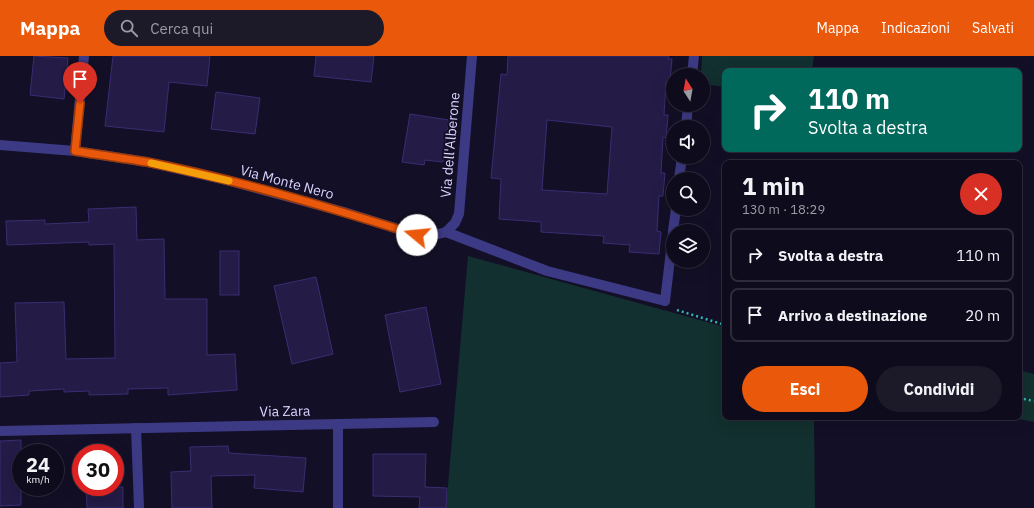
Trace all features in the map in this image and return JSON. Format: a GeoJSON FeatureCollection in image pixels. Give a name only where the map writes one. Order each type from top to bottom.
{"type":"FeatureCollection","features":[{"type":"Feature","properties":{"kind":"street"},"geometry":{"type":"LineString","coordinates":[[75,151],[84,56]]}},
{"type":"Feature","properties":{"kind":"street","name":"Via dell'Alberone"},"geometry":{"type":"LineString","coordinates":[[446,232],[455,223],[459,214],[472,56]]}},
{"type":"Feature","properties":{"kind":"street"},"geometry":{"type":"LineString","coordinates":[[693,68],[694,56]]}},
{"type":"Feature","properties":{"kind":"street","name":"Via Monte Nero"},"geometry":{"type":"LineString","coordinates":[[0,145],[75,151],[147,162],[230,181],[344,212],[417,235],[435,235],[446,232]]}},
{"type":"Feature","properties":{"kind":"street"},"geometry":{"type":"LineString","coordinates":[[446,232],[547,270],[665,301],[669,268]]}},
{"type":"Feature","properties":{"kind":"street","name":"Via Zara"},"geometry":{"type":"LineString","coordinates":[[0,431],[434,422]]}},
{"type":"Feature","properties":{"kind":"street"},"geometry":{"type":"LineString","coordinates":[[338,424],[338,508]]}},
{"type":"Feature","properties":{"kind":"street"},"geometry":{"type":"LineString","coordinates":[[136,428],[139,508]]}},
{"type":"Feature","properties":{"kind":"path"},"geometry":{"type":"LineString","coordinates":[[665,301],[676,310],[722,324]]}},
{"type":"Feature","properties":{"kind":"path"},"geometry":{"type":"LineString","coordinates":[[1022,399],[1034,402]]}},
{"type":"Feature","properties":{"kind":"green space"},"geometry":{"type":"Polygon","coordinates":[[[702,56],[814,56],[812,68],[722,68],[722,87],[710,85],[710,68],[701,68],[702,56]]]}},
{"type":"Feature","properties":{"kind":"green space"},"geometry":{"type":"Polygon","coordinates":[[[468,256],[722,326],[722,420],[814,420],[815,508],[446,508],[468,256]]]}},
{"type":"Feature","properties":{"kind":"green space"},"geometry":{"type":"Polygon","coordinates":[[[1022,371],[1034,374],[1034,422],[1022,420],[1022,371]]]}},
{"type":"Feature","properties":{"kind":"building"},"geometry":{"type":"Polygon","coordinates":[[[34,56],[68,58],[64,99],[30,95],[34,56]]]}},
{"type":"Feature","properties":{"kind":"building"},"geometry":{"type":"Polygon","coordinates":[[[113,56],[210,56],[207,86],[169,82],[164,132],[105,126],[113,56]]]}},
{"type":"Feature","properties":{"kind":"building"},"geometry":{"type":"Polygon","coordinates":[[[316,56],[374,56],[371,82],[314,76],[316,56]]]}},
{"type":"Feature","properties":{"kind":"building"},"geometry":{"type":"Polygon","coordinates":[[[508,56],[669,56],[668,59],[672,59],[671,68],[666,68],[664,115],[668,115],[668,120],[666,120],[666,138],[663,137],[661,173],[665,173],[663,196],[659,196],[657,231],[661,232],[659,254],[629,252],[630,245],[603,243],[604,236],[541,232],[541,222],[499,219],[501,179],[491,178],[501,74],[507,75],[508,56]],[[547,120],[542,190],[607,194],[612,127],[547,120]]]}},
{"type":"Feature","properties":{"kind":"building"},"geometry":{"type":"Polygon","coordinates":[[[216,92],[260,98],[255,134],[211,129],[216,92]]]}},
{"type":"Feature","properties":{"kind":"building"},"geometry":{"type":"Polygon","coordinates":[[[410,114],[449,120],[443,162],[425,160],[424,165],[402,162],[410,114]]]}},
{"type":"Feature","properties":{"kind":"building"},"geometry":{"type":"Polygon","coordinates":[[[136,207],[137,240],[164,239],[165,299],[207,299],[207,355],[235,354],[237,390],[168,395],[168,388],[128,389],[128,394],[89,395],[89,391],[64,392],[64,389],[29,391],[29,395],[0,397],[0,363],[17,362],[15,303],[64,302],[66,359],[115,358],[114,244],[89,245],[89,242],[7,245],[6,221],[45,220],[45,224],[89,222],[88,209],[136,207]]]}},
{"type":"Feature","properties":{"kind":"building"},"geometry":{"type":"Polygon","coordinates":[[[220,251],[239,251],[239,295],[220,295],[220,251]]]}},
{"type":"Feature","properties":{"kind":"building"},"geometry":{"type":"Polygon","coordinates":[[[316,277],[333,354],[292,364],[274,286],[316,277]]]}},
{"type":"Feature","properties":{"kind":"building"},"geometry":{"type":"Polygon","coordinates":[[[426,307],[441,384],[400,392],[385,315],[426,307]]]}},
{"type":"Feature","properties":{"kind":"building"},"geometry":{"type":"Polygon","coordinates":[[[21,440],[21,444],[12,444],[12,496],[21,496],[21,505],[0,506],[0,441],[21,440]]]}},
{"type":"Feature","properties":{"kind":"building"},"geometry":{"type":"Polygon","coordinates":[[[228,446],[229,453],[306,458],[303,492],[254,488],[255,475],[211,476],[212,508],[172,508],[171,472],[191,471],[190,447],[228,446]]]}},
{"type":"Feature","properties":{"kind":"building"},"geometry":{"type":"Polygon","coordinates":[[[373,454],[426,454],[425,487],[447,488],[446,508],[419,508],[420,497],[373,496],[373,454]]]}},
{"type":"Feature","properties":{"kind":"building"},"geometry":{"type":"Polygon","coordinates":[[[86,496],[123,496],[123,508],[87,508],[86,496]]]}},
{"type":"Feature","properties":{"kind":"slow traffic"},"geometry":{"type":"LineString","coordinates":[[151,163],[229,181]]}},
{"type":"Feature","properties":{"kind":"route"},"geometry":{"type":"LineString","coordinates":[[80,103],[75,151],[147,162],[230,181],[344,212],[417,235]]}}]}
